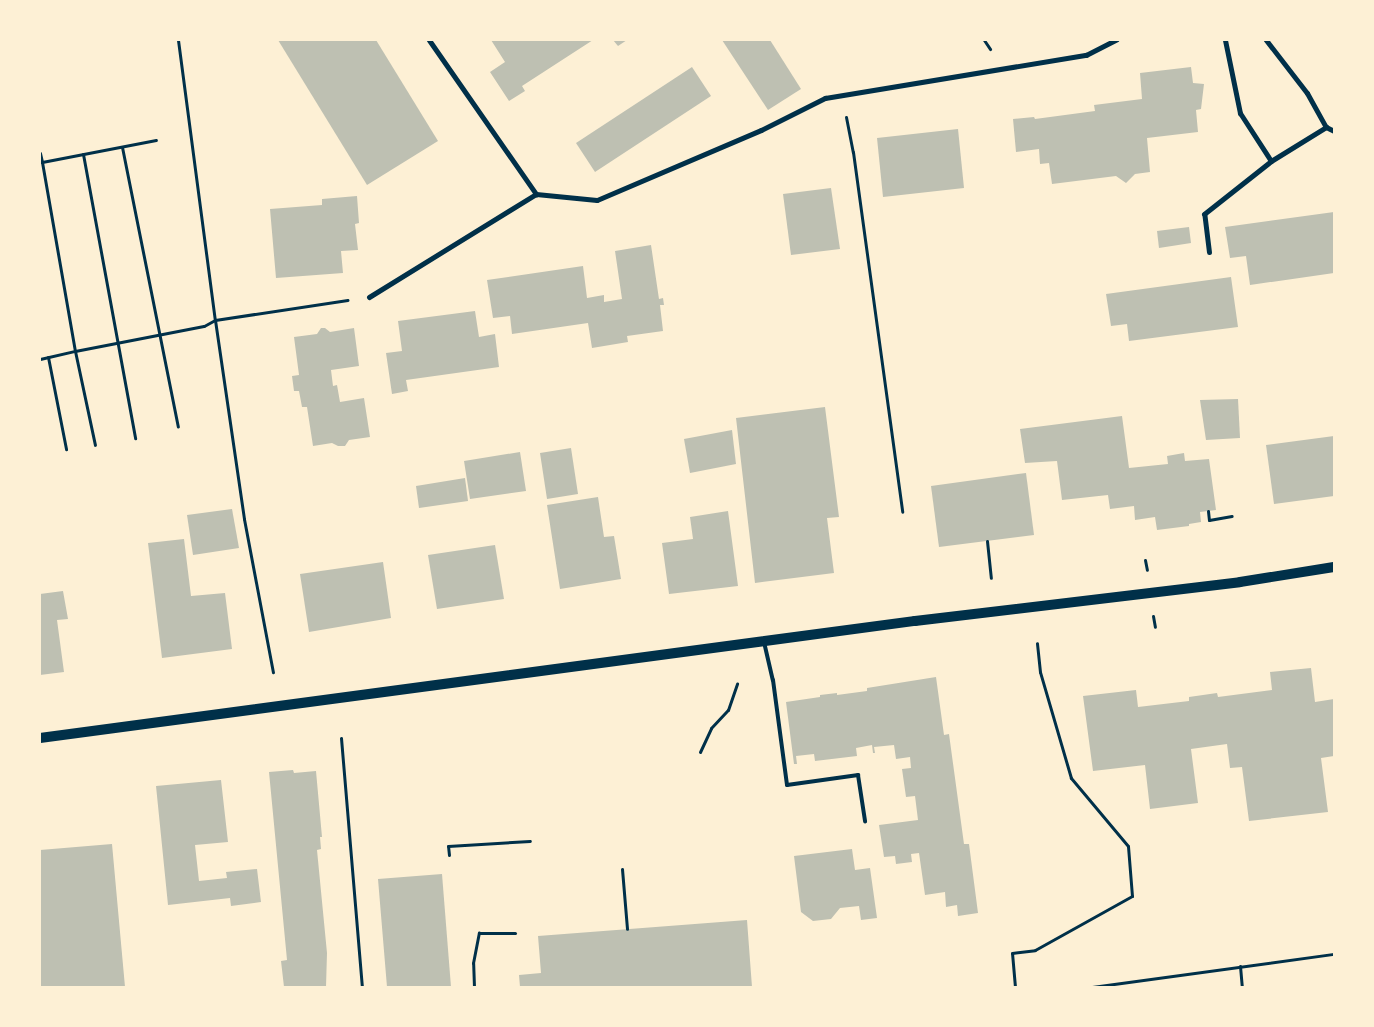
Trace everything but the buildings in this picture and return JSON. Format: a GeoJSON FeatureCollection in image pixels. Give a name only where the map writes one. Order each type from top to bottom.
{"type":"FeatureCollection","features":[{"type":"Feature","properties":{"kind":"main road"},"geometry":{"type":"LineString","coordinates":[[40,738],[764,642],[1240,582],[1334,567]]}},
{"type":"Feature","properties":{"kind":"street"},"geometry":{"type":"LineString","coordinates":[[429,40],[536,194]]}},
{"type":"Feature","properties":{"kind":"street"},"geometry":{"type":"LineString","coordinates":[[369,297],[536,194],[597,200],[761,130],[825,98],[1086,55],[1116,40]]}},
{"type":"Feature","properties":{"kind":"street"},"geometry":{"type":"LineString","coordinates":[[1225,40],[1240,113],[1271,161]]}},
{"type":"Feature","properties":{"kind":"street"},"geometry":{"type":"LineString","coordinates":[[1266,40],[1307,93],[1326,126],[1334,131]]}},
{"type":"Feature","properties":{"kind":"street"},"geometry":{"type":"LineString","coordinates":[[1209,252],[1204,214],[1271,161],[1326,126]]}},
{"type":"Feature","properties":{"kind":"lane"},"geometry":{"type":"LineString","coordinates":[[764,642],[773,680],[787,785],[858,775],[865,821]]}},
{"type":"Feature","properties":{"kind":"path"},"geometry":{"type":"LineString","coordinates":[[178,40],[215,320],[244,519],[273,672]]}},
{"type":"Feature","properties":{"kind":"path"},"geometry":{"type":"LineString","coordinates":[[842,95],[853,152],[902,512]]}},
{"type":"Feature","properties":{"kind":"path"},"geometry":{"type":"LineString","coordinates":[[41,162],[156,140]]}},
{"type":"Feature","properties":{"kind":"path"},"geometry":{"type":"LineString","coordinates":[[122,147],[158,335],[178,426]]}},
{"type":"Feature","properties":{"kind":"path"},"geometry":{"type":"LineString","coordinates":[[40,153],[75,351],[95,446]]}},
{"type":"Feature","properties":{"kind":"path"},"geometry":{"type":"LineString","coordinates":[[83,154],[116,343],[135,438]]}},
{"type":"Feature","properties":{"kind":"path"},"geometry":{"type":"LineString","coordinates":[[40,359],[204,326],[215,320],[369,297]]}},
{"type":"Feature","properties":{"kind":"path"},"geometry":{"type":"LineString","coordinates":[[48,357],[66,449]]}},
{"type":"Feature","properties":{"kind":"path"},"geometry":{"type":"LineString","coordinates":[[1208,511],[1209,520],[1232,516]]}},
{"type":"Feature","properties":{"kind":"path"},"geometry":{"type":"LineString","coordinates":[[987,541],[991,578]]}},
{"type":"Feature","properties":{"kind":"path"},"geometry":{"type":"LineString","coordinates":[[1015,987],[1012,953],[1035,950],[1132,896],[1128,846],[1071,778],[1040,672],[1037,643]]}},
{"type":"Feature","properties":{"kind":"path"},"geometry":{"type":"LineString","coordinates":[[700,752],[711,728],[728,710],[736,684]]}},
{"type":"Feature","properties":{"kind":"path"},"geometry":{"type":"LineString","coordinates":[[341,738],[362,987]]}},
{"type":"Feature","properties":{"kind":"path"},"geometry":{"type":"LineString","coordinates":[[449,855],[448,846],[530,841]]}},
{"type":"Feature","properties":{"kind":"path"},"geometry":{"type":"LineString","coordinates":[[622,870],[627,929]]}},
{"type":"Feature","properties":{"kind":"path"},"geometry":{"type":"LineString","coordinates":[[474,987],[473,963],[479,933],[515,933]]}},
{"type":"Feature","properties":{"kind":"path"},"geometry":{"type":"LineString","coordinates":[[1092,987],[1334,954]]}},
{"type":"Feature","properties":{"kind":"path"},"geometry":{"type":"LineString","coordinates":[[1240,966],[1242,987]]}}]}
